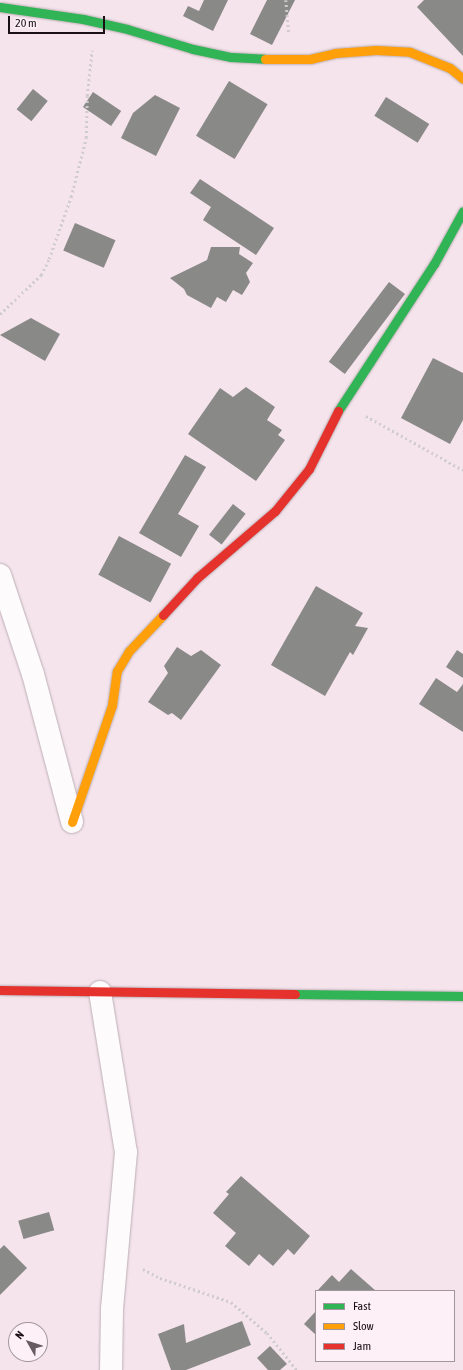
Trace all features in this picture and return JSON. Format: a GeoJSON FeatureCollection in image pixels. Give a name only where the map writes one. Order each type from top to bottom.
{"type":"FeatureCollection","features":[{"type":"Feature","properties":{"kind":"street"},"geometry":{"type":"LineString","coordinates":[[0,7],[83,19],[127,29],[193,49],[231,57],[281,60],[310,59],[335,53],[376,50],[410,52],[450,68],[463,79]]}},
{"type":"Feature","properties":{"kind":"street"},"geometry":{"type":"LineString","coordinates":[[72,822],[112,705],[117,671],[129,651],[197,578],[275,511],[308,469],[342,402],[434,264],[463,211]]}},
{"type":"Feature","properties":{"kind":"street"},"geometry":{"type":"LineString","coordinates":[[0,575],[4,597],[33,674],[72,822]]}},
{"type":"Feature","properties":{"kind":"street"},"geometry":{"type":"LineString","coordinates":[[0,990],[463,996]]}},
{"type":"Feature","properties":{"kind":"street"},"geometry":{"type":"LineString","coordinates":[[100,992],[126,1152],[112,1309],[110,1370]]}},
{"type":"Feature","properties":{"kind":"path"},"geometry":{"type":"LineString","coordinates":[[0,314],[41,275],[49,259],[71,197],[86,138],[87,96],[94,22]]}},
{"type":"Feature","properties":{"kind":"path"},"geometry":{"type":"LineString","coordinates":[[342,402],[463,470]]}},
{"type":"Feature","properties":{"kind":"path"},"geometry":{"type":"LineString","coordinates":[[117,1255],[160,1278],[231,1302],[267,1333],[298,1370]]}},
{"type":"Feature","properties":{"kind":"building"},"geometry":{"type":"Polygon","coordinates":[[[204,0],[228,0],[213,31],[183,16],[188,6],[199,11],[204,0]]]}},
{"type":"Feature","properties":{"kind":"building"},"geometry":{"type":"Polygon","coordinates":[[[267,0],[295,0],[272,45],[250,34],[267,0]]]}},
{"type":"Feature","properties":{"kind":"building"},"geometry":{"type":"Polygon","coordinates":[[[424,0],[463,0],[463,56],[417,7],[424,0]]]}},
{"type":"Feature","properties":{"kind":"building"},"geometry":{"type":"Polygon","coordinates":[[[229,81],[268,104],[235,159],[196,136],[229,81]]]}},
{"type":"Feature","properties":{"kind":"building"},"geometry":{"type":"Polygon","coordinates":[[[33,89],[48,101],[31,121],[17,109],[33,89]]]}},
{"type":"Feature","properties":{"kind":"building"},"geometry":{"type":"Polygon","coordinates":[[[93,92],[121,111],[111,126],[83,107],[93,92]]]}},
{"type":"Feature","properties":{"kind":"building"},"geometry":{"type":"Polygon","coordinates":[[[155,95],[180,108],[156,156],[121,138],[133,113],[155,95]]]}},
{"type":"Feature","properties":{"kind":"building"},"geometry":{"type":"Polygon","coordinates":[[[386,97],[429,124],[418,143],[374,116],[386,97]]]}},
{"type":"Feature","properties":{"kind":"building"},"geometry":{"type":"Polygon","coordinates":[[[200,179],[274,228],[256,255],[203,220],[211,207],[190,193],[200,179]]]}},
{"type":"Feature","properties":{"kind":"building"},"geometry":{"type":"Polygon","coordinates":[[[75,223],[116,240],[104,268],[63,251],[75,223]]]}},
{"type":"Feature","properties":{"kind":"building"},"geometry":{"type":"Polygon","coordinates":[[[211,247],[240,247],[239,254],[253,263],[246,273],[250,282],[242,295],[233,290],[226,302],[217,297],[211,308],[187,295],[184,289],[170,278],[207,260],[211,247]]]}},
{"type":"Feature","properties":{"kind":"building"},"geometry":{"type":"Polygon","coordinates":[[[389,282],[405,294],[345,374],[329,362],[389,282]]]}},
{"type":"Feature","properties":{"kind":"building"},"geometry":{"type":"Polygon","coordinates":[[[31,318],[60,334],[45,361],[0,335],[31,318]]]}},
{"type":"Feature","properties":{"kind":"building"},"geometry":{"type":"Polygon","coordinates":[[[433,358],[463,373],[463,420],[450,444],[401,418],[433,358]]]}},
{"type":"Feature","properties":{"kind":"building"},"geometry":{"type":"Polygon","coordinates":[[[246,387],[275,407],[267,420],[282,430],[278,435],[285,440],[256,481],[188,434],[220,388],[233,397],[246,387]]]}},
{"type":"Feature","properties":{"kind":"building"},"geometry":{"type":"Polygon","coordinates":[[[185,455],[206,467],[178,514],[199,526],[181,557],[139,533],[185,455]]]}},
{"type":"Feature","properties":{"kind":"building"},"geometry":{"type":"Polygon","coordinates":[[[233,504],[246,514],[222,545],[209,535],[233,504]]]}},
{"type":"Feature","properties":{"kind":"building"},"geometry":{"type":"Polygon","coordinates":[[[119,536],[171,564],[150,603],[98,575],[119,536]]]}},
{"type":"Feature","properties":{"kind":"building"},"geometry":{"type":"Polygon","coordinates":[[[316,586],[363,613],[355,626],[368,628],[353,655],[350,652],[325,696],[271,665],[316,586]]]}},
{"type":"Feature","properties":{"kind":"building"},"geometry":{"type":"Polygon","coordinates":[[[177,647],[191,656],[201,650],[221,665],[181,720],[172,713],[168,715],[148,702],[168,673],[164,666],[177,647]]]}},
{"type":"Feature","properties":{"kind":"building"},"geometry":{"type":"Polygon","coordinates":[[[457,650],[463,654],[463,678],[446,667],[457,650]]]}},
{"type":"Feature","properties":{"kind":"building"},"geometry":{"type":"Polygon","coordinates":[[[436,678],[457,692],[463,684],[463,732],[419,704],[436,678]]]}},
{"type":"Feature","properties":{"kind":"building"},"geometry":{"type":"Polygon","coordinates":[[[241,1176],[310,1236],[294,1255],[288,1249],[273,1266],[259,1254],[249,1266],[225,1246],[236,1233],[213,1213],[229,1194],[226,1192],[241,1176]]]}},
{"type":"Feature","properties":{"kind":"building"},"geometry":{"type":"Polygon","coordinates":[[[49,1212],[54,1230],[23,1239],[18,1221],[49,1212]]]}},
{"type":"Feature","properties":{"kind":"building"},"geometry":{"type":"Polygon","coordinates":[[[4,1245],[27,1268],[0,1295],[0,1249],[4,1245]]]}},
{"type":"Feature","properties":{"kind":"building"},"geometry":{"type":"Polygon","coordinates":[[[351,1269],[375,1290],[318,1290],[332,1275],[339,1282],[351,1269]]]}},
{"type":"Feature","properties":{"kind":"building"},"geometry":{"type":"Polygon","coordinates":[[[315,1312],[315,1334],[304,1324],[315,1312]]]}},
{"type":"Feature","properties":{"kind":"building"},"geometry":{"type":"Polygon","coordinates":[[[242,1321],[251,1345],[186,1370],[171,1370],[158,1334],[184,1324],[186,1343],[242,1321]]]}},
{"type":"Feature","properties":{"kind":"building"},"geometry":{"type":"Polygon","coordinates":[[[270,1346],[287,1364],[280,1370],[268,1370],[257,1358],[270,1346]]]}},
{"type":"Feature","properties":{"kind":"traffic: fast"},"geometry":{"type":"LineString","coordinates":[[0,7],[83,19],[127,29],[193,49],[231,57],[265,59]]}},
{"type":"Feature","properties":{"kind":"traffic: fast"},"geometry":{"type":"LineString","coordinates":[[338,411],[434,264],[463,211]]}},
{"type":"Feature","properties":{"kind":"traffic: fast"},"geometry":{"type":"LineString","coordinates":[[295,994],[463,996]]}},
{"type":"Feature","properties":{"kind":"traffic: slow"},"geometry":{"type":"LineString","coordinates":[[265,59],[310,59],[335,53],[376,50],[410,52],[450,68],[463,79]]}},
{"type":"Feature","properties":{"kind":"traffic: slow"},"geometry":{"type":"LineString","coordinates":[[72,822],[112,705],[117,671],[129,651],[163,615]]}},
{"type":"Feature","properties":{"kind":"traffic: jam"},"geometry":{"type":"LineString","coordinates":[[163,615],[197,578],[275,511],[309,469],[338,411]]}},
{"type":"Feature","properties":{"kind":"traffic: jam"},"geometry":{"type":"LineString","coordinates":[[0,990],[295,994]]}}]}
